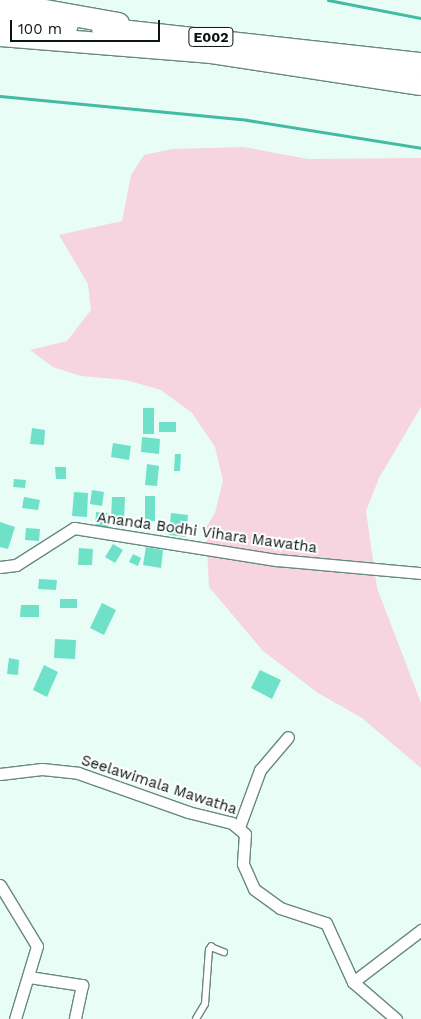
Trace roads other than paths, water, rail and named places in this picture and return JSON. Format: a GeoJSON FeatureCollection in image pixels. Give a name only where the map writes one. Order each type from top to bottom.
{"type":"FeatureCollection","features":[{"type":"Feature","properties":{"kind":"highway"},"geometry":{"type":"LineString","coordinates":[[0,2],[172,33]]}},
{"type":"Feature","properties":{"kind":"highway","name":"E002"},"geometry":{"type":"LineString","coordinates":[[0,19],[172,33],[421,63]]}},
{"type":"Feature","properties":{"kind":"highway","name":"E002"},"geometry":{"type":"LineString","coordinates":[[0,36],[60,38],[211,52],[421,84]]}},
{"type":"Feature","properties":{"kind":"highway"},"geometry":{"type":"LineString","coordinates":[[0,45],[60,38]]}},
{"type":"Feature","properties":{"kind":"street","name":"Ananda Bodhi Vihara Mawatha"},"geometry":{"type":"LineString","coordinates":[[0,568],[16,565],[74,528],[277,560],[421,573]]}},
{"type":"Feature","properties":{"kind":"street"},"geometry":{"type":"LineString","coordinates":[[288,737],[260,770],[242,831],[243,864],[254,889],[280,908],[326,923],[353,982],[396,1019]]}},
{"type":"Feature","properties":{"kind":"street","name":"Seelawimala Mawatha"},"geometry":{"type":"LineString","coordinates":[[0,774],[42,769],[78,773],[242,831]]}},
{"type":"Feature","properties":{"kind":"street"},"geometry":{"type":"LineString","coordinates":[[0,886],[37,946],[15,1019]]}},
{"type":"Feature","properties":{"kind":"street"},"geometry":{"type":"LineString","coordinates":[[353,982],[421,930]]}},
{"type":"Feature","properties":{"kind":"street"},"geometry":{"type":"LineString","coordinates":[[28,977],[82,985],[75,1019]]}},
{"type":"Feature","properties":{"kind":"lane"},"geometry":{"type":"LineString","coordinates":[[196,1019],[205,1004],[209,950],[224,952]]}},
{"type":"Feature","properties":{"kind":"waterway"},"geometry":{"type":"LineString","coordinates":[[328,0],[421,18]]}},
{"type":"Feature","properties":{"kind":"waterway"},"geometry":{"type":"LineString","coordinates":[[0,96],[247,120],[421,148]]}}]}
